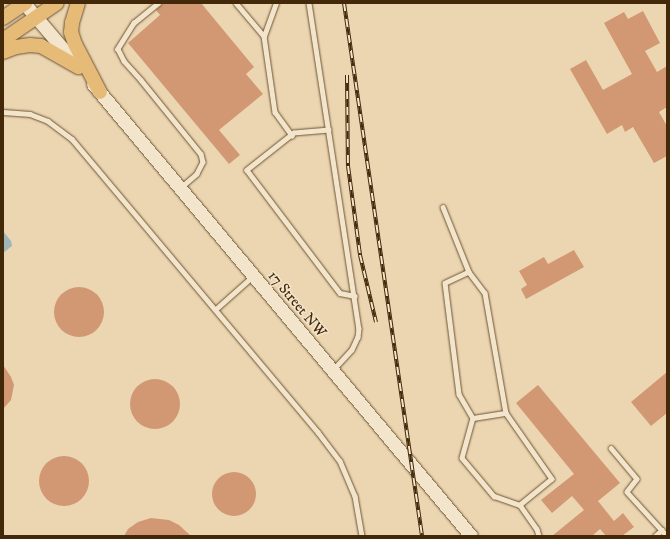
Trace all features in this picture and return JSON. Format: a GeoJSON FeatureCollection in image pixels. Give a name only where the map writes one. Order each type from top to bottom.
{"type":"FeatureCollection","features":[{"type":"Feature","properties":{"kind":"main road"},"geometry":{"type":"LineString","coordinates":[[3,18],[25,3],[78,67]]}},
{"type":"Feature","properties":{"kind":"main road"},"geometry":{"type":"LineString","coordinates":[[3,40],[57,3]]}},
{"type":"Feature","properties":{"kind":"main road"},"geometry":{"type":"LineString","coordinates":[[78,3],[71,32],[75,44],[100,92]]}},
{"type":"Feature","properties":{"kind":"main road"},"geometry":{"type":"LineString","coordinates":[[3,52],[16,47],[30,45],[41,46],[78,67]]}},
{"type":"Feature","properties":{"kind":"main road","name":"17 Street NW"},"geometry":{"type":"LineString","coordinates":[[78,67],[471,536]]}},
{"type":"Feature","properties":{"kind":"lane"},"geometry":{"type":"LineString","coordinates":[[159,3],[134,23],[118,49],[124,61],[201,154],[203,162],[197,174],[180,189]]}},
{"type":"Feature","properties":{"kind":"lane"},"geometry":{"type":"LineString","coordinates":[[236,3],[264,36]]}},
{"type":"Feature","properties":{"kind":"lane"},"geometry":{"type":"LineString","coordinates":[[276,3],[264,36],[275,112],[292,135]]}},
{"type":"Feature","properties":{"kind":"lane"},"geometry":{"type":"LineString","coordinates":[[309,3],[359,328],[358,337],[352,350],[332,370]]}},
{"type":"Feature","properties":{"kind":"lane"},"geometry":{"type":"LineString","coordinates":[[3,112],[30,114],[48,121],[72,139],[216,309],[318,432],[340,461],[355,496],[362,536]]}},
{"type":"Feature","properties":{"kind":"lane"},"geometry":{"type":"LineString","coordinates":[[329,130],[294,133],[247,170],[340,293],[354,296]]}},
{"type":"Feature","properties":{"kind":"lane"},"geometry":{"type":"LineString","coordinates":[[443,206],[469,272],[485,293],[506,413],[552,479],[520,505]]}},
{"type":"Feature","properties":{"kind":"lane"},"geometry":{"type":"LineString","coordinates":[[469,272],[445,283],[459,394],[473,418],[462,458],[494,496],[520,505],[537,528],[539,536]]}},
{"type":"Feature","properties":{"kind":"lane"},"geometry":{"type":"LineString","coordinates":[[216,309],[254,276]]}},
{"type":"Feature","properties":{"kind":"lane"},"geometry":{"type":"LineString","coordinates":[[473,418],[506,413]]}},
{"type":"Feature","properties":{"kind":"lane"},"geometry":{"type":"LineString","coordinates":[[611,448],[637,479],[627,492],[667,536]]}},
{"type":"Feature","properties":{"kind":"lane"},"geometry":{"type":"LineString","coordinates":[[656,536],[662,530]]}},
{"type":"Feature","properties":{"kind":"water"},"geometry":{"type":"Polygon","coordinates":[[[3,231],[11,241],[12,246],[3,253],[3,231]]]}},
{"type":"Feature","properties":{"kind":"building"},"geometry":{"type":"Polygon","coordinates":[[[164,3],[201,3],[254,67],[246,74],[263,94],[219,130],[240,155],[229,164],[128,43],[160,15],[156,10],[164,3]]]}},
{"type":"Feature","properties":{"kind":"building"},"geometry":{"type":"Polygon","coordinates":[[[643,11],[660,43],[645,51],[657,72],[667,66],[667,107],[659,112],[667,126],[667,156],[654,163],[633,127],[625,132],[622,125],[607,134],[570,69],[586,60],[603,90],[632,74],[604,23],[624,12],[628,19],[643,11]]]}},
{"type":"Feature","properties":{"kind":"building"},"geometry":{"type":"Polygon","coordinates":[[[574,250],[584,267],[526,299],[521,289],[527,285],[519,271],[544,257],[548,264],[574,250]]]}},
{"type":"Feature","properties":{"kind":"building"},"geometry":{"type":"Polygon","coordinates":[[[79,287],[88,289],[97,294],[102,303],[104,312],[102,321],[97,330],[88,335],[79,337],[70,335],[61,330],[56,321],[54,312],[56,303],[61,294],[70,289],[79,287]]]}},
{"type":"Feature","properties":{"kind":"building"},"geometry":{"type":"Polygon","coordinates":[[[3,365],[11,377],[14,385],[11,400],[3,409],[3,365]]]}},
{"type":"Feature","properties":{"kind":"building"},"geometry":{"type":"Polygon","coordinates":[[[667,372],[667,413],[651,426],[631,402],[667,372]]]}},
{"type":"Feature","properties":{"kind":"building"},"geometry":{"type":"Polygon","coordinates":[[[155,379],[164,381],[173,386],[178,395],[180,404],[178,413],[173,422],[164,427],[155,429],[146,427],[137,422],[132,413],[130,404],[132,395],[137,386],[146,381],[155,379]]]}},
{"type":"Feature","properties":{"kind":"building"},"geometry":{"type":"Polygon","coordinates":[[[538,385],[620,483],[598,501],[614,521],[623,513],[634,527],[622,536],[606,536],[600,529],[592,536],[552,536],[584,510],[572,496],[552,513],[541,500],[574,474],[516,403],[538,385]]]}},
{"type":"Feature","properties":{"kind":"building"},"geometry":{"type":"Polygon","coordinates":[[[64,456],[73,458],[82,463],[87,472],[89,481],[87,490],[82,499],[73,504],[64,506],[55,504],[46,499],[41,490],[39,481],[41,472],[46,463],[55,458],[64,456]]]}},
{"type":"Feature","properties":{"kind":"building"},"geometry":{"type":"Polygon","coordinates":[[[234,472],[246,476],[252,482],[256,494],[252,506],[246,512],[234,516],[222,512],[216,506],[212,494],[216,482],[222,476],[234,472]]]}},
{"type":"Feature","properties":{"kind":"building"},"geometry":{"type":"Polygon","coordinates":[[[151,518],[169,520],[179,525],[191,536],[124,536],[128,529],[138,522],[151,518]]]}},
{"type":"Feature","properties":{"kind":"railway"},"geometry":{"type":"LineString","coordinates":[[344,3],[422,536]]}},
{"type":"Feature","properties":{"kind":"railway"},"geometry":{"type":"LineString","coordinates":[[347,75],[348,166],[360,255],[376,322]]}}]}
